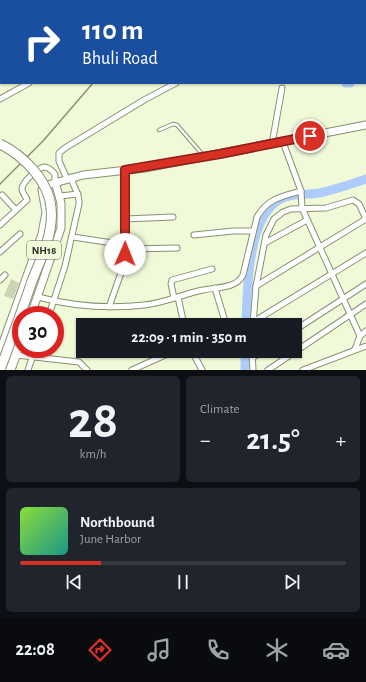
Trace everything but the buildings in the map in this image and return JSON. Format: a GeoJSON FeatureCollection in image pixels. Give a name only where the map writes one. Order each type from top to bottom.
{"type":"FeatureCollection","features":[{"type":"Feature","properties":{"kind":"highway","name":"NH18"},"geometry":{"type":"LineString","coordinates":[[0,137],[15,146],[39,169],[52,189],[56,204],[57,219],[54,233],[28,306]]}},
{"type":"Feature","properties":{"kind":"highway","name":"NH18"},"geometry":{"type":"LineString","coordinates":[[0,144],[22,159],[42,182],[50,198],[52,216],[48,240],[0,370]]}},
{"type":"Feature","properties":{"kind":"highway"},"geometry":{"type":"LineString","coordinates":[[5,370],[12,351]]}},
{"type":"Feature","properties":{"kind":"main road"},"geometry":{"type":"LineString","coordinates":[[0,351],[2,341],[42,234],[46,212],[42,190],[44,186],[69,178],[204,157],[366,125]]}},
{"type":"Feature","properties":{"kind":"main road"},"geometry":{"type":"LineString","coordinates":[[34,306],[61,228],[62,208],[55,182]]}},
{"type":"Feature","properties":{"kind":"main road"},"geometry":{"type":"LineString","coordinates":[[11,370],[15,358]]}},
{"type":"Feature","properties":{"kind":"street"},"geometry":{"type":"LineString","coordinates":[[0,99],[27,84]]}},
{"type":"Feature","properties":{"kind":"street"},"geometry":{"type":"LineString","coordinates":[[51,306],[65,266],[73,237],[79,204],[78,194],[72,186],[59,161],[59,153],[65,148],[174,84]]}},
{"type":"Feature","properties":{"kind":"street"},"geometry":{"type":"LineString","coordinates":[[272,144],[282,88]]}},
{"type":"Feature","properties":{"kind":"street"},"geometry":{"type":"LineString","coordinates":[[283,142],[301,192],[302,208],[360,336]]}},
{"type":"Feature","properties":{"kind":"street"},"geometry":{"type":"LineString","coordinates":[[0,225],[27,200],[22,191],[22,185],[35,172],[42,168],[49,168],[55,174],[55,182]]}},
{"type":"Feature","properties":{"kind":"street"},"geometry":{"type":"LineString","coordinates":[[109,307],[122,270],[126,247],[125,170]]}},
{"type":"Feature","properties":{"kind":"street"},"geometry":{"type":"LineString","coordinates":[[7,191],[1,196],[16,210]]}},
{"type":"Feature","properties":{"kind":"street"},"geometry":{"type":"LineString","coordinates":[[38,297],[52,301],[109,307],[144,305],[234,285],[240,281],[243,275],[257,217],[267,204],[282,196],[301,192]]}},
{"type":"Feature","properties":{"kind":"street"},"geometry":{"type":"LineString","coordinates":[[60,196],[78,194]]}},
{"type":"Feature","properties":{"kind":"street"},"geometry":{"type":"LineString","coordinates":[[253,318],[256,286],[268,228],[274,219],[283,212],[302,208],[326,208],[353,200],[359,204],[366,219],[256,286]]}},
{"type":"Feature","properties":{"kind":"street"},"geometry":{"type":"LineString","coordinates":[[125,219],[173,217]]}},
{"type":"Feature","properties":{"kind":"street"},"geometry":{"type":"LineString","coordinates":[[265,243],[307,220]]}},
{"type":"Feature","properties":{"kind":"street"},"geometry":{"type":"LineString","coordinates":[[194,235],[232,230],[254,231]]}},
{"type":"Feature","properties":{"kind":"street"},"geometry":{"type":"LineString","coordinates":[[0,252],[20,234]]}},
{"type":"Feature","properties":{"kind":"street"},"geometry":{"type":"LineString","coordinates":[[73,237],[126,247],[177,248]]}},
{"type":"Feature","properties":{"kind":"street"},"geometry":{"type":"LineString","coordinates":[[262,318],[366,253]]}},
{"type":"Feature","properties":{"kind":"street"},"geometry":{"type":"LineString","coordinates":[[182,318],[171,284],[172,280],[212,269]]}},
{"type":"Feature","properties":{"kind":"street"},"geometry":{"type":"LineString","coordinates":[[0,280],[5,275]]}},
{"type":"Feature","properties":{"kind":"street"},"geometry":{"type":"LineString","coordinates":[[302,325],[366,284]]}},
{"type":"Feature","properties":{"kind":"street"},"geometry":{"type":"LineString","coordinates":[[215,288],[224,318]]}},
{"type":"Feature","properties":{"kind":"street"},"geometry":{"type":"LineString","coordinates":[[268,370],[366,304]]}},
{"type":"Feature","properties":{"kind":"street"},"geometry":{"type":"LineString","coordinates":[[355,349],[360,336],[366,331]]}},
{"type":"Feature","properties":{"kind":"street"},"geometry":{"type":"LineString","coordinates":[[303,370],[366,346]]}},
{"type":"Feature","properties":{"kind":"street"},"geometry":{"type":"LineString","coordinates":[[28,370],[32,358],[79,362],[87,370]]}},
{"type":"Feature","properties":{"kind":"street"},"geometry":{"type":"LineString","coordinates":[[132,370],[159,358]]}},
{"type":"Feature","properties":{"kind":"street"},"geometry":{"type":"LineString","coordinates":[[196,358],[202,370]]}},
{"type":"Feature","properties":{"kind":"street"},"geometry":{"type":"LineString","coordinates":[[252,358],[253,370]]}},
{"type":"Feature","properties":{"kind":"lane"},"geometry":{"type":"LineString","coordinates":[[159,130],[169,125],[177,125],[204,157]]}},
{"type":"Feature","properties":{"kind":"waterway"},"geometry":{"type":"LineString","coordinates":[[246,318],[251,254],[262,219],[271,206],[287,196],[325,192],[366,179]]}},
{"type":"Feature","properties":{"kind":"waterway"},"geometry":{"type":"LineString","coordinates":[[245,358],[245,370]]}},
{"type":"Feature","properties":{"kind":"railway"},"geometry":{"type":"LineString","coordinates":[[0,184],[43,141],[92,84]]}},
{"type":"Feature","properties":{"kind":"route"},"geometry":{"type":"LineString","coordinates":[[125,254],[125,170],[145,168],[310,136]]}}]}
